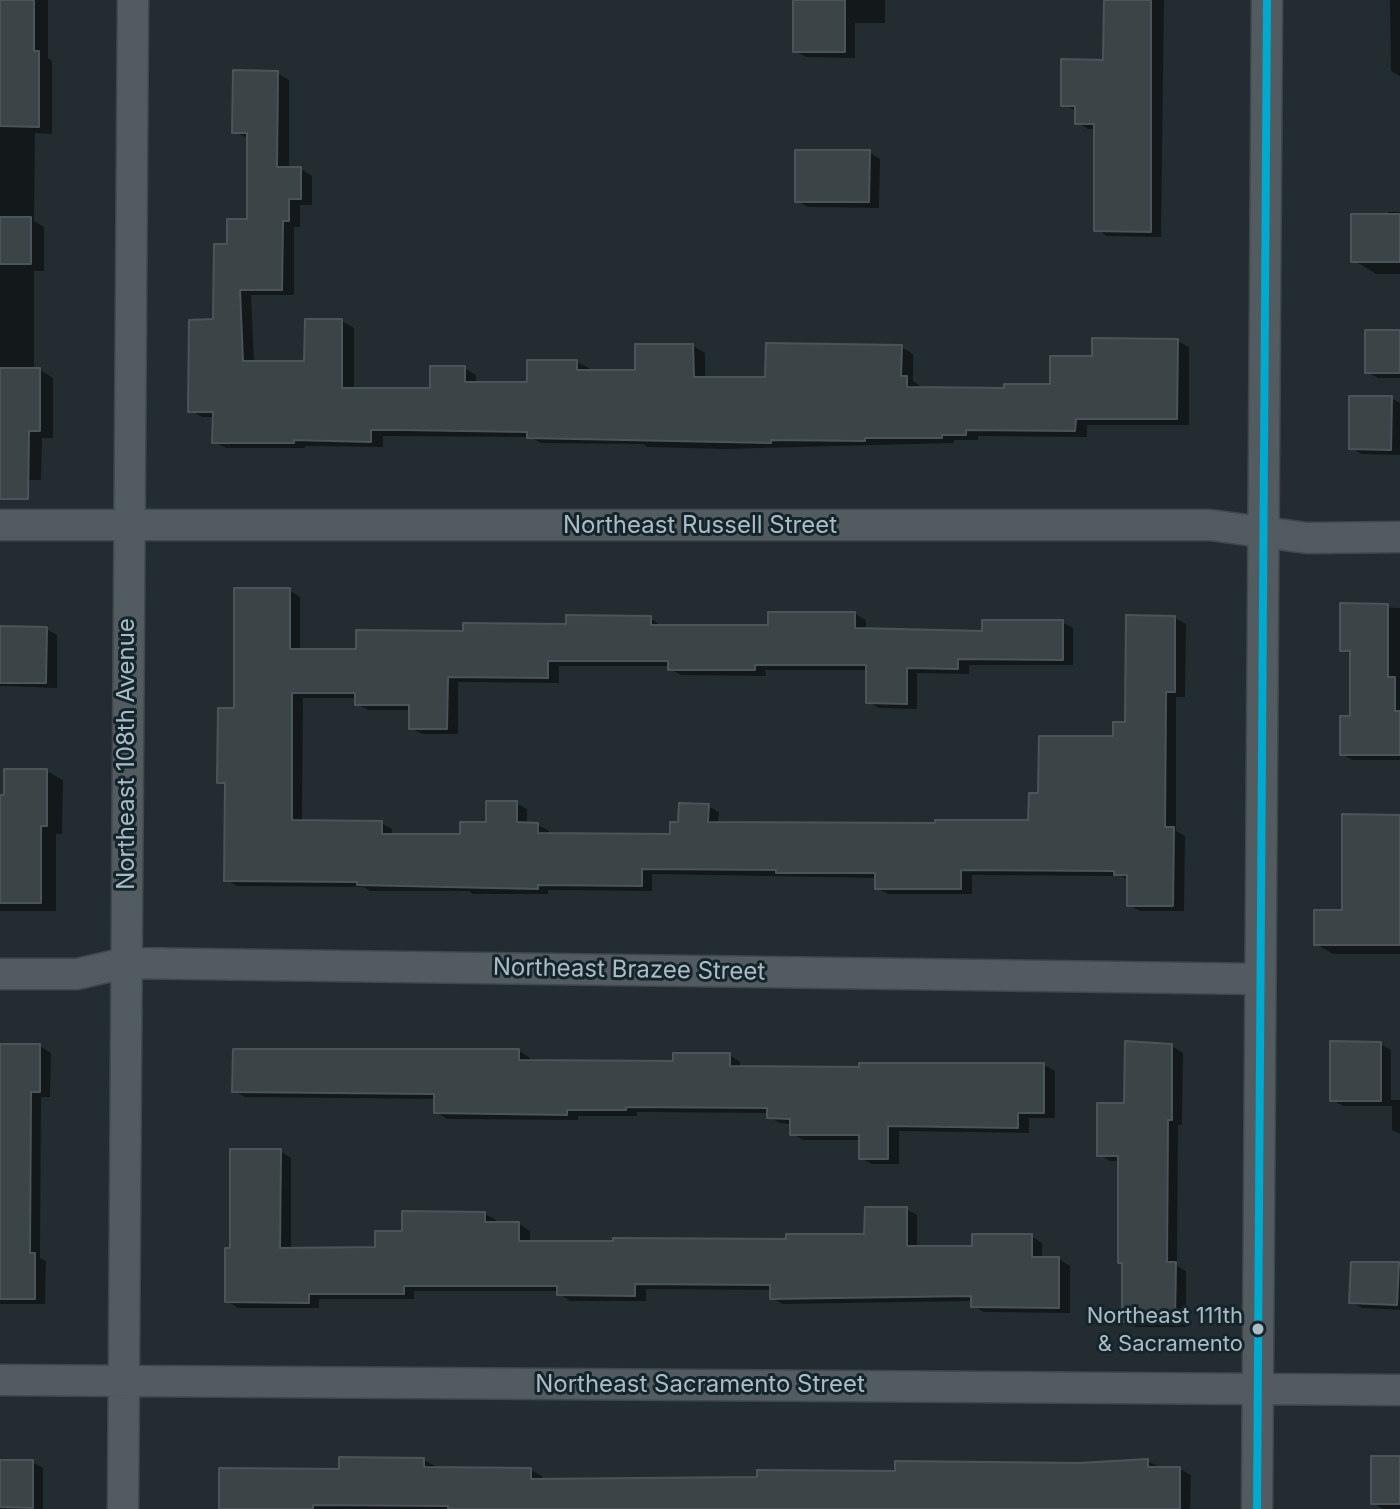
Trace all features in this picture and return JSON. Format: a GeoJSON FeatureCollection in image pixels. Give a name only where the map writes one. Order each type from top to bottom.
{"type":"FeatureCollection","features":[{"type":"Feature","properties":{"kind":"street","name":"Northeast 108th Avenue"},"geometry":{"type":"LineString","coordinates":[[123,1509],[133,0]]}},
{"type":"Feature","properties":{"kind":"street"},"geometry":{"type":"LineString","coordinates":[[1257,1509],[1267,0]]}},
{"type":"Feature","properties":{"kind":"street","name":"Northeast Russell Street"},"geometry":{"type":"LineString","coordinates":[[0,525],[1210,525],[1307,538],[1400,537]]}},
{"type":"Feature","properties":{"kind":"street","name":"Northeast Brazee Street"},"geometry":{"type":"LineString","coordinates":[[0,974],[77,974],[125,963],[1259,979]]}},
{"type":"Feature","properties":{"kind":"street","name":"Northeast Sacramento Street"},"geometry":{"type":"LineString","coordinates":[[0,1380],[1400,1390]]}},
{"type":"Feature","properties":{"kind":"building"},"geometry":{"type":"Polygon","coordinates":[[[0,0],[34,0],[34,51],[39,51],[39,127],[0,126],[0,0]]]}},
{"type":"Feature","properties":{"kind":"building"},"geometry":{"type":"Polygon","coordinates":[[[793,0],[845,0],[845,52],[793,52],[793,0]]]}},
{"type":"Feature","properties":{"kind":"building"},"geometry":{"type":"Polygon","coordinates":[[[1104,0],[1151,0],[1151,232],[1094,231],[1094,124],[1075,124],[1075,106],[1061,106],[1061,59],[1103,60],[1104,0]]]}},
{"type":"Feature","properties":{"kind":"building"},"geometry":{"type":"Polygon","coordinates":[[[233,70],[278,71],[277,167],[301,167],[301,199],[289,199],[289,221],[283,221],[282,290],[240,290],[243,361],[304,361],[305,319],[342,319],[342,388],[430,388],[430,366],[465,366],[465,382],[527,382],[527,360],[577,360],[577,370],[635,370],[635,344],[693,344],[694,377],[765,377],[766,343],[902,345],[901,376],[907,376],[907,387],[1004,388],[1004,384],[1050,384],[1050,356],[1092,356],[1092,338],[1178,339],[1177,419],[1076,419],[1075,431],[966,430],[966,435],[942,435],[942,438],[865,438],[865,441],[771,440],[771,443],[527,438],[527,432],[371,430],[371,442],[294,440],[294,443],[212,443],[213,412],[188,412],[189,320],[213,319],[214,244],[227,244],[227,219],[247,219],[247,133],[232,133],[233,70]]]}},
{"type":"Feature","properties":{"kind":"building"},"geometry":{"type":"Polygon","coordinates":[[[795,150],[870,150],[869,202],[795,202],[795,150]]]}},
{"type":"Feature","properties":{"kind":"building"},"geometry":{"type":"Polygon","coordinates":[[[1351,214],[1400,214],[1400,262],[1351,262],[1351,214]]]}},
{"type":"Feature","properties":{"kind":"building"},"geometry":{"type":"Polygon","coordinates":[[[0,217],[31,217],[31,264],[0,264],[0,217]]]}},
{"type":"Feature","properties":{"kind":"building"},"geometry":{"type":"Polygon","coordinates":[[[1365,330],[1400,330],[1400,373],[1365,373],[1365,330]]]}},
{"type":"Feature","properties":{"kind":"building"},"geometry":{"type":"Polygon","coordinates":[[[0,368],[40,368],[40,431],[29,431],[28,499],[0,499],[0,368]]]}},
{"type":"Feature","properties":{"kind":"building"},"geometry":{"type":"Polygon","coordinates":[[[1349,396],[1392,396],[1391,450],[1349,449],[1349,396]]]}},
{"type":"Feature","properties":{"kind":"building"},"geometry":{"type":"Polygon","coordinates":[[[234,588],[290,588],[290,649],[356,649],[356,630],[463,631],[463,623],[566,624],[566,615],[651,616],[651,625],[768,625],[768,612],[855,612],[855,628],[982,631],[982,620],[1063,620],[1063,660],[958,659],[958,669],[907,668],[907,704],[866,703],[866,665],[755,665],[755,670],[668,670],[668,661],[548,661],[548,678],[448,677],[447,729],[409,729],[409,705],[355,705],[355,693],[292,693],[292,820],[382,821],[382,834],[460,834],[460,822],[486,822],[486,801],[517,801],[517,822],[538,823],[538,833],[670,834],[670,822],[678,822],[679,803],[709,804],[708,822],[935,823],[935,820],[1028,820],[1029,793],[1038,793],[1039,736],[1113,736],[1113,722],[1125,722],[1126,615],[1175,616],[1175,692],[1166,692],[1165,827],[1174,827],[1173,906],[1127,906],[1127,875],[1114,875],[1114,871],[961,870],[961,889],[875,889],[875,873],[776,873],[776,870],[642,869],[642,886],[538,885],[538,889],[224,881],[225,783],[217,783],[218,708],[234,708],[234,588]]]}},
{"type":"Feature","properties":{"kind":"building"},"geometry":{"type":"Polygon","coordinates":[[[1340,603],[1388,604],[1388,677],[1395,677],[1395,711],[1400,711],[1400,755],[1340,755],[1340,716],[1350,716],[1350,651],[1340,651],[1340,603]]]}},
{"type":"Feature","properties":{"kind":"building"},"geometry":{"type":"Polygon","coordinates":[[[0,626],[47,627],[46,683],[0,683],[0,626]]]}},
{"type":"Feature","properties":{"kind":"building"},"geometry":{"type":"Polygon","coordinates":[[[4,769],[47,769],[47,826],[41,826],[41,903],[0,903],[0,795],[4,795],[4,769]]]}},
{"type":"Feature","properties":{"kind":"building"},"geometry":{"type":"Polygon","coordinates":[[[1342,814],[1400,815],[1400,945],[1314,945],[1314,910],[1342,910],[1342,814]]]}},
{"type":"Feature","properties":{"kind":"building"},"geometry":{"type":"Polygon","coordinates":[[[1125,1041],[1172,1044],[1167,1262],[1176,1262],[1175,1322],[1122,1322],[1122,1263],[1118,1263],[1118,1156],[1097,1156],[1097,1103],[1124,1103],[1125,1041]]]}},
{"type":"Feature","properties":{"kind":"building"},"geometry":{"type":"Polygon","coordinates":[[[1330,1041],[1381,1042],[1381,1101],[1330,1101],[1330,1041]]]}},
{"type":"Feature","properties":{"kind":"building"},"geometry":{"type":"Polygon","coordinates":[[[0,1044],[40,1044],[40,1092],[31,1092],[30,1253],[35,1253],[35,1299],[0,1299],[0,1044]]]}},
{"type":"Feature","properties":{"kind":"building"},"geometry":{"type":"Polygon","coordinates":[[[233,1049],[519,1049],[519,1060],[673,1061],[673,1053],[730,1053],[730,1066],[1044,1063],[1044,1113],[1018,1113],[1018,1128],[888,1126],[888,1159],[859,1159],[859,1135],[790,1135],[790,1119],[767,1118],[767,1108],[626,1107],[626,1110],[567,1110],[567,1115],[434,1113],[434,1094],[232,1092],[233,1049]]]}},
{"type":"Feature","properties":{"kind":"building"},"geometry":{"type":"Polygon","coordinates":[[[230,1149],[281,1149],[280,1248],[375,1247],[375,1231],[402,1231],[402,1211],[485,1212],[485,1222],[519,1222],[519,1241],[613,1241],[613,1238],[786,1239],[786,1234],[864,1234],[865,1207],[907,1207],[907,1246],[972,1246],[972,1234],[1032,1234],[1032,1257],[1059,1257],[1059,1308],[971,1307],[971,1296],[770,1299],[770,1285],[635,1284],[635,1296],[557,1295],[557,1286],[404,1286],[404,1294],[309,1294],[309,1303],[225,1302],[225,1248],[230,1248],[230,1149]]]}},
{"type":"Feature","properties":{"kind":"building"},"geometry":{"type":"Polygon","coordinates":[[[1351,1262],[1399,1262],[1397,1305],[1349,1303],[1351,1262]]]}},
{"type":"Feature","properties":{"kind":"building"},"geometry":{"type":"Polygon","coordinates":[[[1371,1456],[1400,1456],[1400,1504],[1371,1504],[1371,1456]]]}},
{"type":"Feature","properties":{"kind":"building"},"geometry":{"type":"Polygon","coordinates":[[[339,1457],[424,1458],[424,1467],[531,1468],[531,1479],[757,1477],[757,1470],[895,1471],[895,1461],[1079,1463],[1148,1459],[1148,1467],[1180,1467],[1180,1509],[448,1509],[448,1506],[313,1505],[313,1509],[219,1509],[219,1468],[339,1469],[339,1457]]]}},
{"type":"Feature","properties":{"kind":"building"},"geometry":{"type":"Polygon","coordinates":[[[0,1460],[33,1460],[33,1508],[0,1507],[0,1460]]]}},
{"type":"Feature","properties":{"kind":"transit line"},"geometry":{"type":"LineString","coordinates":[[1257,1509],[1267,0]]}},
{"type":"Feature","properties":{"kind":"place","name":"Northeast 111th & Sacramento"},"geometry":{"type":"Point","coordinates":[1258,1329]}}]}
